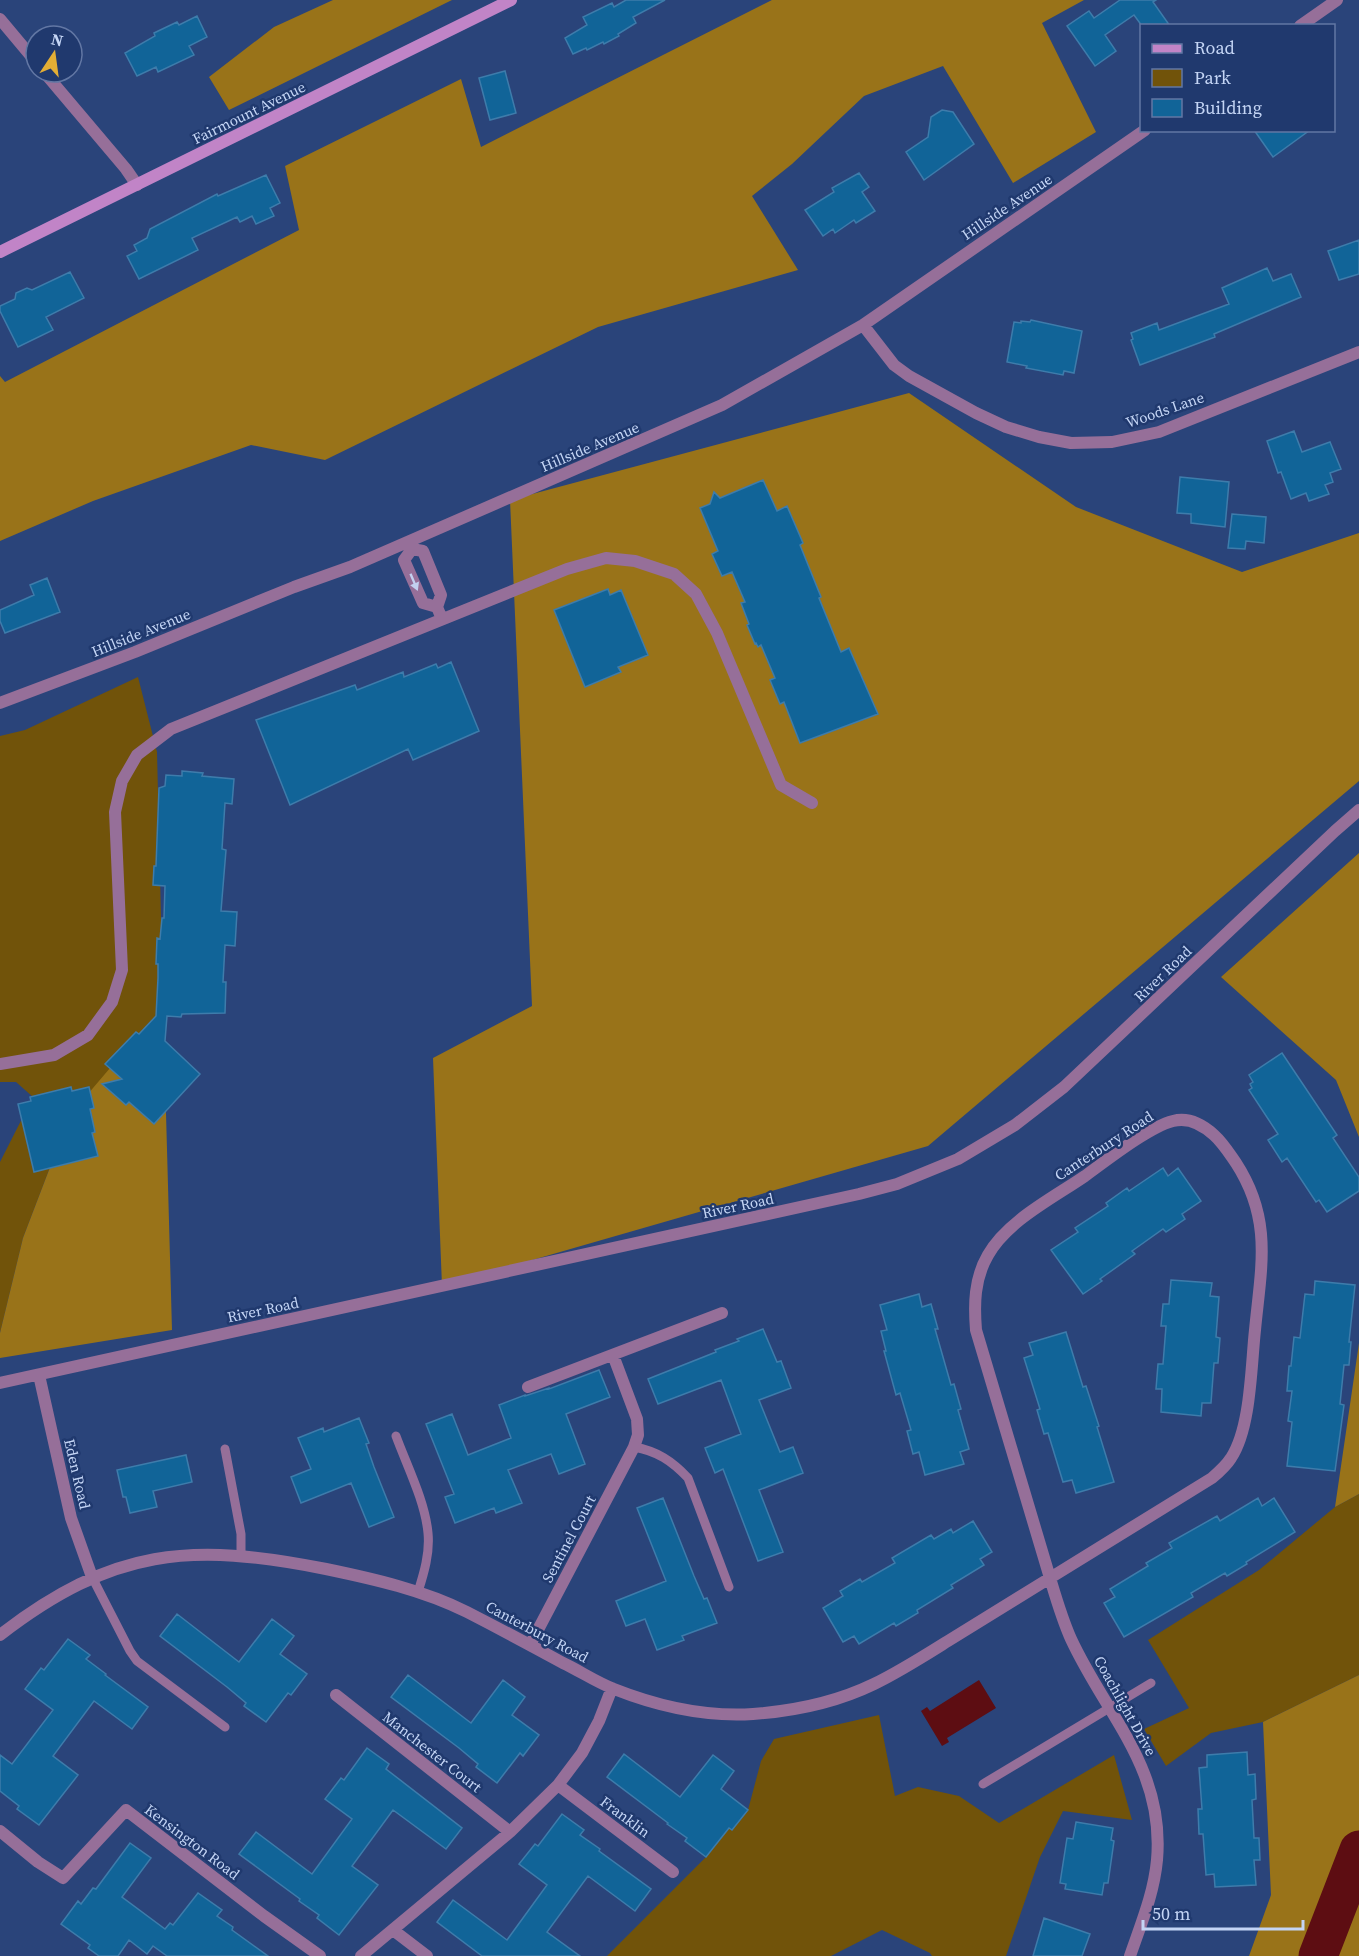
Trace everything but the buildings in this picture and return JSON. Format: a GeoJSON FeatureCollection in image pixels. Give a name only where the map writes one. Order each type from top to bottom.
{"type":"FeatureCollection","features":[{"type":"Feature","properties":{"kind":"main road","name":"Fairmount Avenue"},"geometry":{"type":"LineString","coordinates":[[0,252],[511,0]]}},
{"type":"Feature","properties":{"kind":"street"},"geometry":{"type":"LineString","coordinates":[[1303,24],[1337,0]]}},
{"type":"Feature","properties":{"kind":"street"},"geometry":{"type":"LineString","coordinates":[[0,19],[24,48]]}},
{"type":"Feature","properties":{"kind":"street"},"geometry":{"type":"LineString","coordinates":[[54,84],[137,185]]}},
{"type":"Feature","properties":{"kind":"street","name":"Hillside Avenue"},"geometry":{"type":"LineString","coordinates":[[0,703],[410,545],[722,405],[863,324],[1142,132]]}},
{"type":"Feature","properties":{"kind":"street","name":"Woods Lane"},"geometry":{"type":"LineString","coordinates":[[863,324],[894,364],[909,376],[1006,427],[1039,437],[1071,442],[1112,442],[1159,432],[1359,352]]}},
{"type":"Feature","properties":{"kind":"street"},"geometry":{"type":"LineString","coordinates":[[410,545],[423,551],[441,595],[440,613],[423,603],[404,560],[410,545]]}},
{"type":"Feature","properties":{"kind":"street"},"geometry":{"type":"LineString","coordinates":[[0,1065],[54,1055],[88,1035],[112,1002],[122,970],[115,812],[122,780],[137,755],[171,729],[440,613],[567,569],[606,558],[635,561],[674,574],[696,594],[717,633],[781,785],[812,803]]}},
{"type":"Feature","properties":{"kind":"street","name":"River Road"},"geometry":{"type":"LineString","coordinates":[[0,1383],[859,1194],[897,1184],[958,1159],[1015,1125],[1064,1088],[1359,810]]}},
{"type":"Feature","properties":{"kind":"street","name":"Canterbury Road"},"geometry":{"type":"LineString","coordinates":[[0,1635],[23,1617],[92,1577],[121,1566],[171,1556],[205,1554],[241,1556],[288,1562],[363,1577],[418,1592],[464,1610],[612,1688],[661,1705],[706,1713],[782,1711],[819,1703],[874,1684],[923,1656],[1050,1578],[1212,1478],[1231,1457],[1238,1443],[1247,1410],[1261,1270],[1261,1221],[1246,1178],[1223,1143],[1204,1126],[1186,1120],[1174,1120],[1156,1128],[1014,1224],[1003,1234],[984,1262],[976,1292],[976,1330],[1050,1578]]}},
{"type":"Feature","properties":{"kind":"street"},"geometry":{"type":"LineString","coordinates":[[528,1387],[722,1313]]}},
{"type":"Feature","properties":{"kind":"street","name":"Sentinel Court"},"geometry":{"type":"LineString","coordinates":[[530,1645],[634,1447],[638,1435],[637,1419],[613,1355]]}},
{"type":"Feature","properties":{"kind":"street","name":"Eden Road"},"geometry":{"type":"LineString","coordinates":[[39,1375],[71,1518],[92,1577]]}},
{"type":"Feature","properties":{"kind":"street","name":"Coachlight Drive"},"geometry":{"type":"LineString","coordinates":[[1050,1578],[1071,1638],[1144,1771],[1151,1790],[1158,1841],[1153,1890],[1130,1956]]}},
{"type":"Feature","properties":{"kind":"street"},"geometry":{"type":"LineString","coordinates":[[361,1956],[510,1832],[558,1785],[582,1753],[599,1721],[612,1688]]}},
{"type":"Feature","properties":{"kind":"street","name":"Manchester Court"},"geometry":{"type":"LineString","coordinates":[[336,1695],[510,1832]]}},
{"type":"Feature","properties":{"kind":"street","name":"Franklin"},"geometry":{"type":"LineString","coordinates":[[558,1785],[673,1872]]}},
{"type":"Feature","properties":{"kind":"street","name":"Kensington Road"},"geometry":{"type":"LineString","coordinates":[[0,1831],[38,1862],[63,1878],[126,1810],[320,1956]]}},
{"type":"Feature","properties":{"kind":"street"},"geometry":{"type":"LineString","coordinates":[[393,1930],[427,1956]]}},
{"type":"Feature","properties":{"kind":"lane"},"geometry":{"type":"LineString","coordinates":[[396,1436],[423,1509],[428,1533],[425,1571],[418,1592]]}},
{"type":"Feature","properties":{"kind":"lane"},"geometry":{"type":"LineString","coordinates":[[634,1447],[648,1449],[675,1464],[687,1478],[729,1587]]}},
{"type":"Feature","properties":{"kind":"lane"},"geometry":{"type":"LineString","coordinates":[[225,1449],[241,1534],[241,1556]]}},
{"type":"Feature","properties":{"kind":"lane"},"geometry":{"type":"LineString","coordinates":[[92,1577],[137,1661],[225,1727]]}},
{"type":"Feature","properties":{"kind":"lane"},"geometry":{"type":"LineString","coordinates":[[983,1784],[1151,1683]]}},
{"type":"Feature","properties":{"kind":"green space"},"geometry":{"type":"Polygon","coordinates":[[[138,677],[157,752],[164,1041],[70,1115],[23,1238],[0,1333],[0,1162],[33,1097],[16,1082],[0,1082],[0,736],[25,730],[138,677]]]}},
{"type":"Feature","properties":{"kind":"green space"},"geometry":{"type":"Polygon","coordinates":[[[1359,1494],[1359,1675],[1263,1722],[1211,1733],[1166,1766],[1144,1729],[1189,1708],[1148,1640],[1259,1570],[1335,1507],[1359,1494]]]}},
{"type":"Feature","properties":{"kind":"green space"},"geometry":{"type":"Polygon","coordinates":[[[879,1715],[895,1796],[918,1787],[959,1796],[999,1823],[1114,1755],[1132,1820],[1063,1811],[1040,1857],[1006,1956],[932,1956],[882,1930],[831,1956],[607,1956],[706,1857],[729,1828],[732,1830],[748,1810],[761,1761],[774,1739],[879,1715]]]}},
{"type":"Feature","properties":{"kind":"shaded area"},"geometry":{"type":"Polygon","coordinates":[[[333,0],[452,0],[229,110],[209,77],[274,27],[333,0]]]}},
{"type":"Feature","properties":{"kind":"shaded area"},"geometry":{"type":"Polygon","coordinates":[[[772,0],[1084,0],[1042,23],[1096,132],[1013,183],[943,66],[864,96],[792,164],[752,196],[798,270],[598,327],[325,460],[251,445],[93,501],[0,541],[0,376],[5,382],[299,230],[285,166],[461,79],[481,147],[772,0]]]}},
{"type":"Feature","properties":{"kind":"shaded area"},"geometry":{"type":"Polygon","coordinates":[[[909,393],[1076,507],[1242,572],[1359,533],[1359,781],[928,1146],[442,1286],[433,1058],[532,1006],[510,500],[909,393]]]}},
{"type":"Feature","properties":{"kind":"shaded area"},"geometry":{"type":"Polygon","coordinates":[[[1359,853],[1359,1137],[1336,1080],[1221,977],[1359,853]]]}},
{"type":"Feature","properties":{"kind":"shaded area"},"geometry":{"type":"Polygon","coordinates":[[[164,1041],[172,1330],[0,1358],[0,1333],[23,1238],[70,1115],[116,1061],[164,1041]]]}},
{"type":"Feature","properties":{"kind":"shaded area"},"geometry":{"type":"Polygon","coordinates":[[[1359,1343],[1359,1494],[1335,1507],[1359,1343]]]}},
{"type":"Feature","properties":{"kind":"shaded area"},"geometry":{"type":"Polygon","coordinates":[[[1359,1675],[1359,1956],[1249,1956],[1271,1895],[1263,1722],[1359,1675]]]}},
{"type":"Feature","properties":{"kind":"shaded area"},"geometry":{"type":"Polygon","coordinates":[[[979,1680],[996,1708],[947,1738],[949,1742],[942,1746],[921,1711],[927,1707],[930,1711],[979,1680]]]}},
{"type":"Feature","properties":{"kind":"waterway"},"geometry":{"type":"LineString","coordinates":[[1318,1956],[1359,1850]]}}]}
